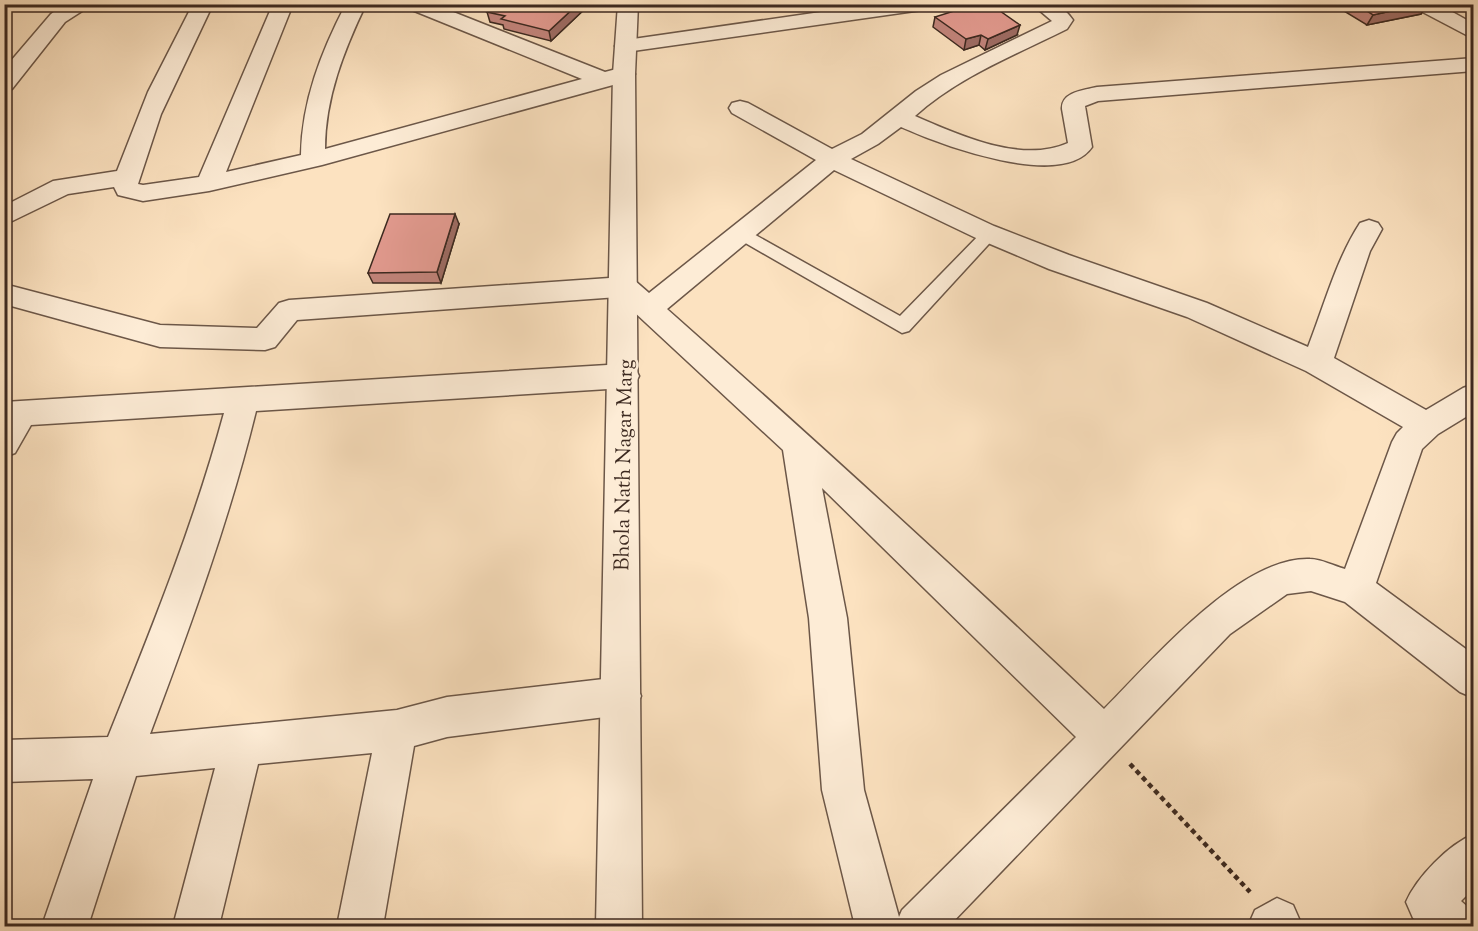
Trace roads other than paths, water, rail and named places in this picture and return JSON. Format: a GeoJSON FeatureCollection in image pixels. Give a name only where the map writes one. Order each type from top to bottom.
{"type":"FeatureCollection","features":[{"type":"Feature","properties":{"kind":"street"},"geometry":{"type":"LineString","coordinates":[[4,84],[58,18],[83,4]]}},
{"type":"Feature","properties":{"kind":"street"},"geometry":{"type":"LineString","coordinates":[[203,4],[157,94],[128,177],[127,189],[143,193],[209,183],[313,160],[618,67],[922,4]]}},
{"type":"Feature","properties":{"kind":"street"},"geometry":{"type":"LineString","coordinates":[[209,183],[283,4]]}},
{"type":"Feature","properties":{"kind":"street"},"geometry":{"type":"LineString","coordinates":[[313,160],[315,111],[320,86],[356,4]]}},
{"type":"Feature","properties":{"kind":"street"},"geometry":{"type":"LineString","coordinates":[[414,4],[618,67]]}},
{"type":"Feature","properties":{"kind":"street","name":"Bhola Nath Nagar Marg"},"geometry":{"type":"LineString","coordinates":[[619,927],[624,376],[636,298],[618,67],[628,4]]}},
{"type":"Feature","properties":{"kind":"street"},"geometry":{"type":"LineString","coordinates":[[4,294],[160,336],[265,339],[289,310],[636,298],[741,233],[832,159],[900,118],[924,96],[949,80],[1060,25],[1063,20],[1060,16],[1042,4]]}},
{"type":"Feature","properties":{"kind":"street"},"geometry":{"type":"LineString","coordinates":[[1422,4],[1468,26]]}},
{"type":"Feature","properties":{"kind":"street"},"geometry":{"type":"LineString","coordinates":[[900,118],[946,138],[985,150],[1046,157],[1071,153],[1080,147],[1081,136],[1073,115],[1073,103],[1082,98],[1108,93],[1473,64]]}},
{"type":"Feature","properties":{"kind":"street"},"geometry":{"type":"LineString","coordinates":[[740,108],[832,159],[990,234],[1059,262],[1197,310],[1317,363],[1427,425]]}},
{"type":"Feature","properties":{"kind":"street"},"geometry":{"type":"LineString","coordinates":[[4,217],[63,187],[128,177]]}},
{"type":"Feature","properties":{"kind":"street"},"geometry":{"type":"LineString","coordinates":[[1317,363],[1357,251],[1368,229]]}},
{"type":"Feature","properties":{"kind":"street"},"geometry":{"type":"LineString","coordinates":[[636,298],[798,444],[968,604],[1104,737]]}},
{"type":"Feature","properties":{"kind":"street"},"geometry":{"type":"LineString","coordinates":[[4,444],[13,414],[624,376]]}},
{"type":"Feature","properties":{"kind":"street"},"geometry":{"type":"LineString","coordinates":[[1356,589],[1408,442],[1427,425],[1473,396]]}},
{"type":"Feature","properties":{"kind":"street"},"geometry":{"type":"LineString","coordinates":[[65,927],[122,757],[173,622],[219,488],[243,399]]}},
{"type":"Feature","properties":{"kind":"street"},"geometry":{"type":"LineString","coordinates":[[798,444],[828,618],[843,790],[878,927]]}},
{"type":"Feature","properties":{"kind":"street"},"geometry":{"type":"LineString","coordinates":[[918,927],[1217,622],[1280,579],[1311,575],[1356,589],[1473,679]]}},
{"type":"Feature","properties":{"kind":"street"},"geometry":{"type":"LineString","coordinates":[[4,761],[122,757],[397,730],[447,717],[621,696]]}},
{"type":"Feature","properties":{"kind":"street"},"geometry":{"type":"LineString","coordinates":[[360,927],[397,730]]}},
{"type":"Feature","properties":{"kind":"street"},"geometry":{"type":"LineString","coordinates":[[196,927],[242,745]]}},
{"type":"Feature","properties":{"kind":"street"},"geometry":{"type":"LineString","coordinates":[[1455,927],[1429,902],[1473,856]]}},
{"type":"Feature","properties":{"kind":"lane"},"geometry":{"type":"LineString","coordinates":[[741,233],[902,326],[990,234]]}}]}
